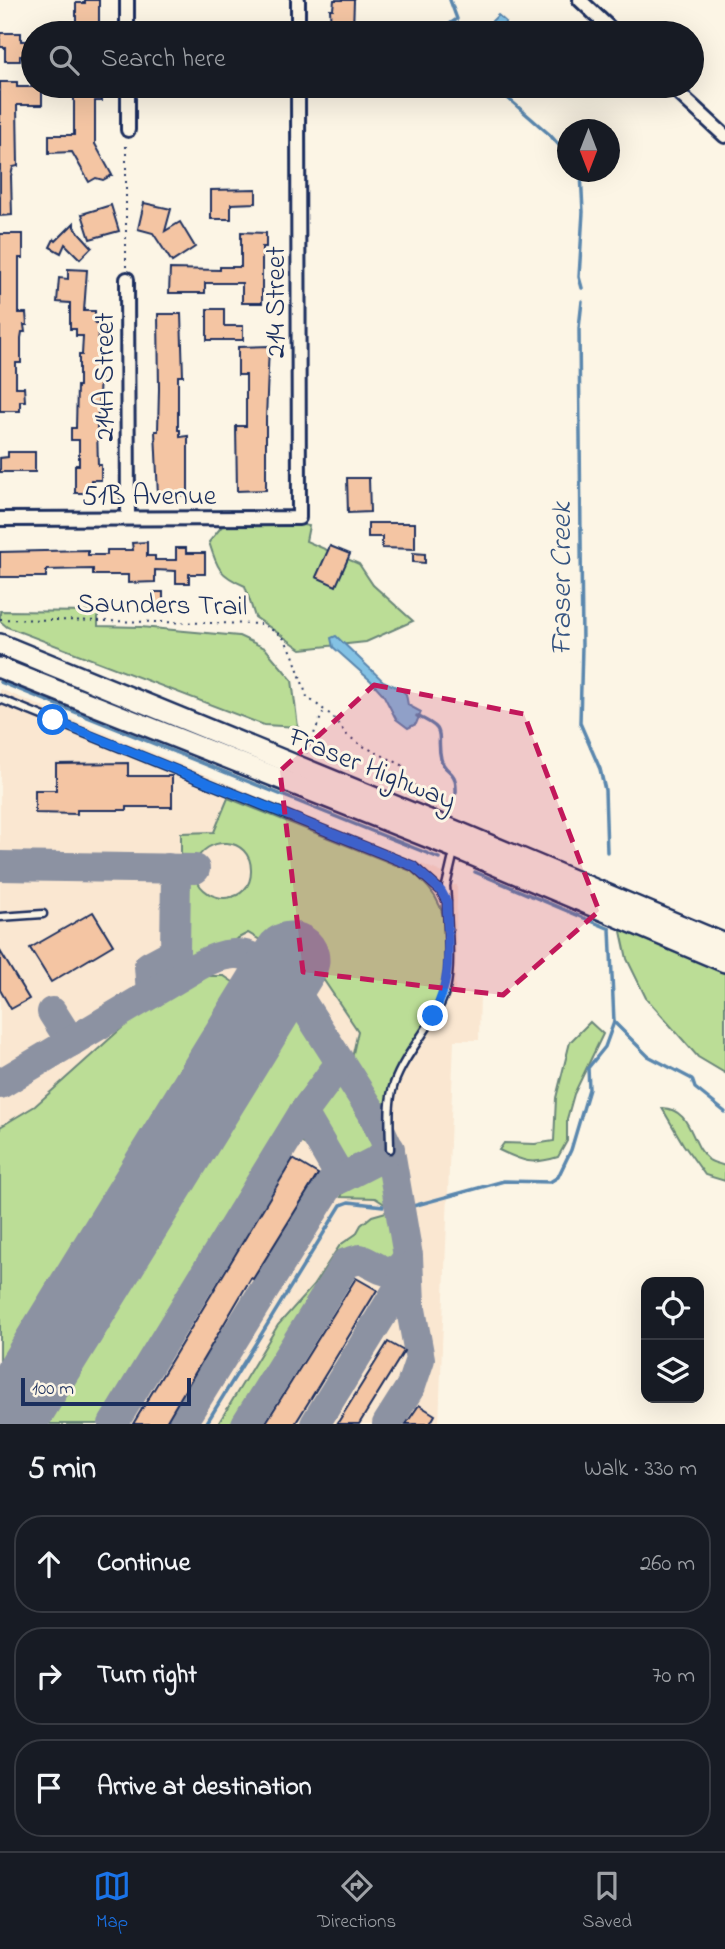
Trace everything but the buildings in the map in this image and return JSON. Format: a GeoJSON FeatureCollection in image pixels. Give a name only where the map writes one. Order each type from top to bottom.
{"type":"FeatureCollection","features":[{"type":"Feature","properties":{"kind":"main road","name":"Fraser Highway"},"geometry":{"type":"LineString","coordinates":[[0,644],[725,944]]}},
{"type":"Feature","properties":{"kind":"main road","name":"Fraser Highway"},"geometry":{"type":"LineString","coordinates":[[0,668],[455,848],[725,962]]}},
{"type":"Feature","properties":{"kind":"street"},"geometry":{"type":"LineString","coordinates":[[127,0],[127,21]]}},
{"type":"Feature","properties":{"kind":"street"},"geometry":{"type":"LineString","coordinates":[[298,0],[298,21]]}},
{"type":"Feature","properties":{"kind":"street"},"geometry":{"type":"LineString","coordinates":[[580,0],[602,21]]}},
{"type":"Feature","properties":{"kind":"street"},"geometry":{"type":"LineString","coordinates":[[128,98],[128,130]]}},
{"type":"Feature","properties":{"kind":"street","name":"214 Street"},"geometry":{"type":"LineString","coordinates":[[298,98],[299,518]]}},
{"type":"Feature","properties":{"kind":"street"},"geometry":{"type":"LineString","coordinates":[[684,98],[725,136]]}},
{"type":"Feature","properties":{"kind":"street","name":"214A Street"},"geometry":{"type":"LineString","coordinates":[[127,279],[128,518]]}},
{"type":"Feature","properties":{"kind":"street","name":"51B Avenue"},"geometry":{"type":"LineString","coordinates":[[0,519],[299,518]]}},
{"type":"Feature","properties":{"kind":"lane"},"geometry":{"type":"LineString","coordinates":[[0,699],[413,866],[441,891],[447,902]]}},
{"type":"Feature","properties":{"kind":"lane"},"geometry":{"type":"LineString","coordinates":[[390,1149],[393,1085],[446,989],[446,886],[455,848]]}},
{"type":"Feature","properties":{"kind":"lane"},"geometry":{"type":"LineString","coordinates":[[0,917],[43,914]]}},
{"type":"Feature","properties":{"kind":"path"},"geometry":{"type":"LineString","coordinates":[[127,279],[125,228],[128,130]]}},
{"type":"Feature","properties":{"kind":"path","name":"Saunders Trail"},"geometry":{"type":"LineString","coordinates":[[0,619],[262,624],[282,636],[292,652],[307,697],[324,709],[347,735],[402,765],[402,779],[432,796],[431,809]]}},
{"type":"Feature","properties":{"kind":"path"},"geometry":{"type":"LineString","coordinates":[[304,758],[324,709]]}},
{"type":"Feature","properties":{"kind":"highlighted area"},"geometry":{"type":"Polygon","coordinates":[[[374,685],[524,714],[599,911],[503,995],[303,972],[280,771],[374,685]]]}},
{"type":"Feature","properties":{"kind":"shaded area"},"geometry":{"type":"Polygon","coordinates":[[[0,689],[443,873],[442,886],[457,885],[455,991],[480,992],[479,1040],[454,1040],[439,1424],[0,1424],[0,689]]]}},
{"type":"Feature","properties":{"kind":"green space"},"geometry":{"type":"Polygon","coordinates":[[[223,525],[309,526],[306,541],[359,564],[373,585],[413,621],[366,642],[301,649],[255,617],[245,586],[220,570],[209,542],[223,525]]]}},
{"type":"Feature","properties":{"kind":"green space"},"geometry":{"type":"Polygon","coordinates":[[[0,611],[98,612],[98,626],[239,636],[265,648],[292,680],[298,727],[264,725],[7,627],[0,621],[0,611]]]}},
{"type":"Feature","properties":{"kind":"green space"},"geometry":{"type":"Polygon","coordinates":[[[228,798],[411,871],[429,888],[440,906],[446,938],[443,987],[436,1006],[397,1072],[386,1122],[350,1067],[358,1031],[321,976],[248,933],[189,964],[182,957],[184,877],[195,876],[209,893],[228,898],[244,890],[249,881],[249,859],[244,850],[236,845],[217,844],[200,854],[195,864],[181,864],[181,833],[214,832],[228,798]]]}},
{"type":"Feature","properties":{"kind":"green space"},"geometry":{"type":"Polygon","coordinates":[[[619,922],[725,963],[725,1073],[698,1057],[646,998],[627,959],[619,922]]]}},
{"type":"Feature","properties":{"kind":"green space"},"geometry":{"type":"Polygon","coordinates":[[[201,976],[224,976],[239,986],[242,1003],[0,1398],[0,1127],[35,1106],[134,1017],[201,976]]]}},
{"type":"Feature","properties":{"kind":"green space"},"geometry":{"type":"Polygon","coordinates":[[[295,1018],[323,1047],[328,1068],[107,1424],[28,1424],[275,1024],[295,1018]]]}},
{"type":"Feature","properties":{"kind":"green space"},"geometry":{"type":"Polygon","coordinates":[[[590,1022],[603,1034],[574,1094],[567,1119],[567,1141],[558,1157],[528,1161],[499,1150],[504,1143],[535,1144],[554,1141],[556,1098],[570,1042],[590,1022]]]}},
{"type":"Feature","properties":{"kind":"green space"},"geometry":{"type":"Polygon","coordinates":[[[342,1076],[380,1142],[371,1157],[356,1164],[343,1161],[315,1115],[336,1077],[342,1076]]]}},
{"type":"Feature","properties":{"kind":"green space"},"geometry":{"type":"Polygon","coordinates":[[[662,1108],[680,1114],[703,1154],[711,1161],[725,1166],[725,1181],[705,1175],[662,1108]]]}},
{"type":"Feature","properties":{"kind":"green space"},"geometry":{"type":"Polygon","coordinates":[[[307,1132],[316,1143],[314,1149],[298,1141],[298,1137],[307,1132]]]}},
{"type":"Feature","properties":{"kind":"green space"},"geometry":{"type":"Polygon","coordinates":[[[386,1169],[401,1246],[398,1261],[385,1266],[359,1258],[342,1261],[242,1424],[218,1424],[278,1325],[313,1286],[340,1245],[356,1234],[361,1225],[372,1216],[386,1212],[386,1205],[375,1198],[341,1197],[348,1182],[386,1169]]]}},
{"type":"Feature","properties":{"kind":"water"},"geometry":{"type":"Polygon","coordinates":[[[498,15],[505,21],[492,21],[498,15]]]}},
{"type":"Feature","properties":{"kind":"water"},"geometry":{"type":"Polygon","coordinates":[[[336,636],[383,681],[406,694],[408,705],[421,712],[416,724],[408,728],[396,719],[383,694],[333,647],[331,638],[336,636]]]}},
{"type":"Feature","properties":{"kind":"waterway","name":"Fraser Creek"},"geometry":{"type":"LineString","coordinates":[[450,0],[457,19],[454,21]]}},
{"type":"Feature","properties":{"kind":"waterway","name":"Fraser Creek"},"geometry":{"type":"LineString","coordinates":[[508,98],[557,143]]}},
{"type":"Feature","properties":{"kind":"waterway","name":"Fraser Creek"},"geometry":{"type":"LineString","coordinates":[[582,182],[583,212],[579,277],[582,288]]}},
{"type":"Feature","properties":{"kind":"waterway","name":"Fraser Creek"},"geometry":{"type":"LineString","coordinates":[[582,301],[579,328],[582,646],[580,723],[600,769],[605,790],[607,852]]}},
{"type":"Feature","properties":{"kind":"waterway"},"geometry":{"type":"LineString","coordinates":[[0,682],[439,858]]}},
{"type":"Feature","properties":{"kind":"waterway"},"geometry":{"type":"LineString","coordinates":[[417,716],[438,729],[441,759],[455,779],[456,793]]}},
{"type":"Feature","properties":{"kind":"waterway","name":"Fraser Creek"},"geometry":{"type":"LineString","coordinates":[[475,872],[610,929],[614,1022],[648,1056],[692,1079],[695,1088],[725,1112]]}},
{"type":"Feature","properties":{"kind":"waterway"},"geometry":{"type":"LineString","coordinates":[[413,1206],[504,1181],[550,1182],[558,1177],[571,1150],[589,1089],[588,1068],[605,1047],[614,1022]]}},
{"type":"Feature","properties":{"kind":"waterway"},"geometry":{"type":"LineString","coordinates":[[206,1424],[341,1205],[349,1202],[383,1206]]}},
{"type":"Feature","properties":{"kind":"taxiway"},"geometry":{"type":"LineString","coordinates":[[0,866],[195,869]]}},
{"type":"Feature","properties":{"kind":"taxiway"},"geometry":{"type":"LineString","coordinates":[[151,994],[149,966],[175,952],[176,872],[168,868]]}},
{"type":"Feature","properties":{"kind":"taxiway"},"geometry":{"type":"LineString","coordinates":[[0,1084],[198,966],[224,955],[242,954],[251,957],[265,969],[270,981],[265,1002]]}},
{"type":"Feature","properties":{"kind":"taxiway"},"geometry":{"type":"LineString","coordinates":[[265,1002],[280,992],[294,995],[301,1001],[372,1112],[390,1151],[408,1256],[410,1304],[420,1359],[411,1386],[387,1424]]}},
{"type":"Feature","properties":{"kind":"taxiway"},"geometry":{"type":"LineString","coordinates":[[52,1012],[71,1042]]}},
{"type":"Feature","properties":{"kind":"taxiway"},"geometry":{"type":"LineString","coordinates":[[113,1424],[303,1113],[340,1063]]}},
{"type":"Feature","properties":{"kind":"taxiway"},"geometry":{"type":"LineString","coordinates":[[303,1113],[341,1178]]}},
{"type":"Feature","properties":{"kind":"taxiway"},"geometry":{"type":"LineString","coordinates":[[181,1424],[330,1184],[377,1160],[390,1149]]}},
{"type":"Feature","properties":{"kind":"taxiway"},"geometry":{"type":"LineString","coordinates":[[246,1424],[346,1263],[360,1259],[380,1269],[392,1271],[408,1256]]}},
{"type":"Feature","properties":{"kind":"taxiway"},"geometry":{"type":"LineString","coordinates":[[315,1424],[408,1268]]}},
{"type":"Feature","properties":{"kind":"runway"},"geometry":{"type":"LineString","coordinates":[[5,1424],[291,960]]}},
{"type":"Feature","properties":{"kind":"route"},"geometry":{"type":"LineString","coordinates":[[53,720],[308,822],[419,870],[441,891],[447,902],[448,978],[446,989],[433,1016]]}}]}
